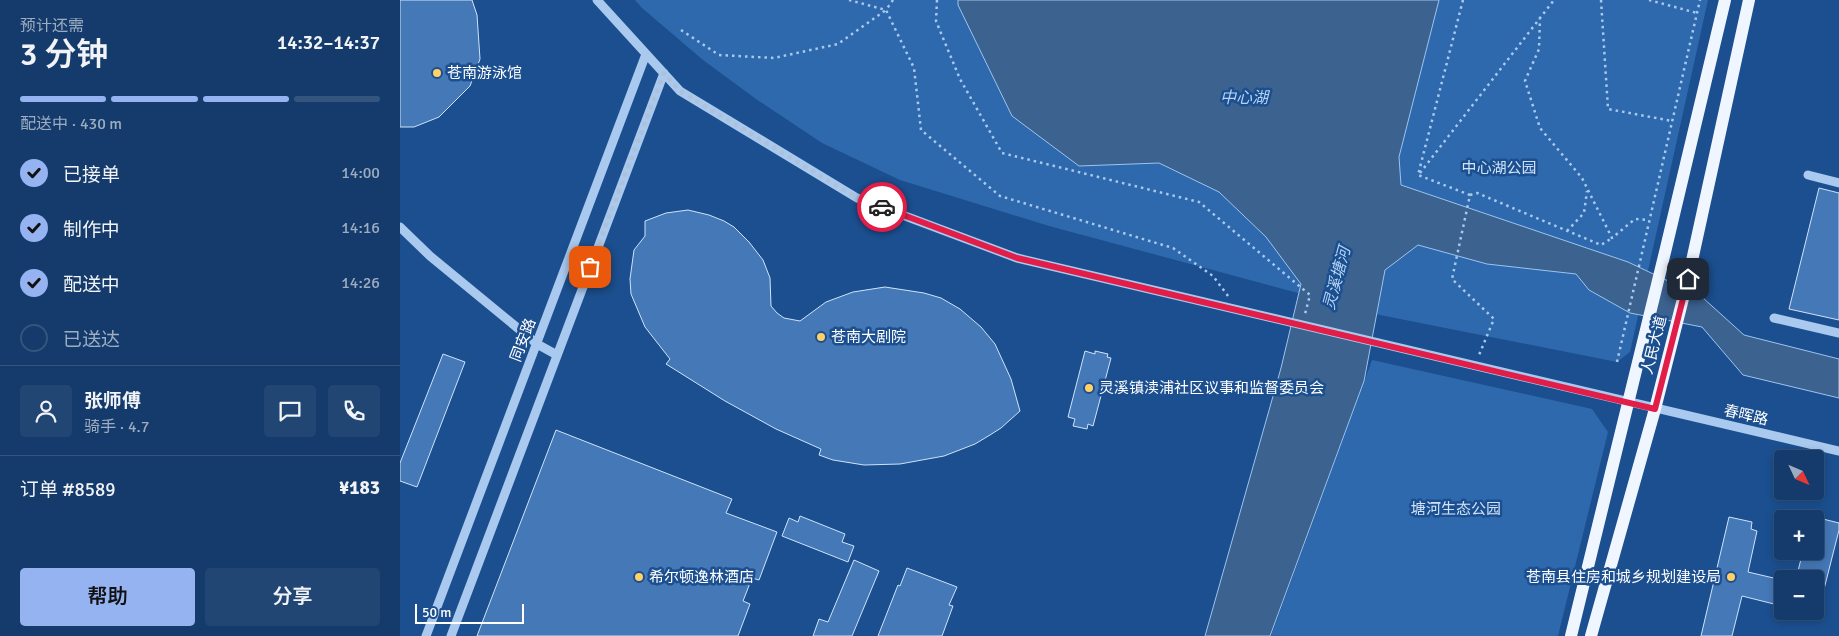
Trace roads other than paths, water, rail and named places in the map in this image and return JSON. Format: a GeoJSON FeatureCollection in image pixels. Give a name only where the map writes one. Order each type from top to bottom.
{"type":"FeatureCollection","features":[{"type":"Feature","properties":{"kind":"main road","name":"人民大道"},"geometry":{"type":"LineString","coordinates":[[1572,636],[1724,0]]}},
{"type":"Feature","properties":{"kind":"main road","name":"人民大道"},"geometry":{"type":"LineString","coordinates":[[1591,636],[1651,408],[1688,279],[1749,0]]}},
{"type":"Feature","properties":{"kind":"street"},"geometry":{"type":"LineString","coordinates":[[451,636],[664,73],[597,0]]}},
{"type":"Feature","properties":{"kind":"street","name":"同安路"},"geometry":{"type":"LineString","coordinates":[[426,636],[646,54]]}},
{"type":"Feature","properties":{"kind":"street","name":"春晖路"},"geometry":{"type":"LineString","coordinates":[[664,73],[680,91],[857,198],[1017,258],[1839,451]]}},
{"type":"Feature","properties":{"kind":"street"},"geometry":{"type":"LineString","coordinates":[[1808,175],[1839,183]]}},
{"type":"Feature","properties":{"kind":"street"},"geometry":{"type":"LineString","coordinates":[[400,227],[430,256],[537,344],[557,355]]}},
{"type":"Feature","properties":{"kind":"street"},"geometry":{"type":"LineString","coordinates":[[1774,318],[1839,333]]}},
{"type":"Feature","properties":{"kind":"water"},"geometry":{"type":"Polygon","coordinates":[[[958,0],[1439,0],[1399,157],[1401,185],[1628,262],[1702,297],[1744,335],[1839,359],[1839,398],[1743,375],[1702,327],[1630,313],[1589,290],[1576,274],[1487,264],[1418,245],[1385,270],[1364,381],[1270,636],[1205,636],[1281,368],[1301,284],[1266,237],[1219,192],[1159,163],[1079,166],[1012,116],[958,5],[958,0]]]}},
{"type":"Feature","properties":{"kind":"place","name":"苍南游泳馆"},"geometry":{"type":"Point","coordinates":[437,73]}},
{"type":"Feature","properties":{"kind":"place","name":"苍南大剧院"},"geometry":{"type":"Point","coordinates":[821,337]}},
{"type":"Feature","properties":{"kind":"place","name":"灵溪镇渎浦社区议事和监督委员会"},"geometry":{"type":"Point","coordinates":[1089,388]}},
{"type":"Feature","properties":{"kind":"place","name":"希尔顿逸林酒店"},"geometry":{"type":"Point","coordinates":[639,577]}},
{"type":"Feature","properties":{"kind":"place","name":"苍南县住房和城乡规划建设局"},"geometry":{"type":"Point","coordinates":[1731,577]}},
{"type":"Feature","properties":{"kind":"water label","name":"中心湖"},"geometry":{"type":"Point","coordinates":[1244,97]}},
{"type":"Feature","properties":{"kind":"water label","name":"灵溪塘河"},"geometry":{"type":"Point","coordinates":[1336,278]}},
{"type":"Feature","properties":{"kind":"park label","name":"中心湖公园"},"geometry":{"type":"Point","coordinates":[1499,168]}},
{"type":"Feature","properties":{"kind":"park label","name":"塘河生态公园"},"geometry":{"type":"Point","coordinates":[1456,509]}}]}
